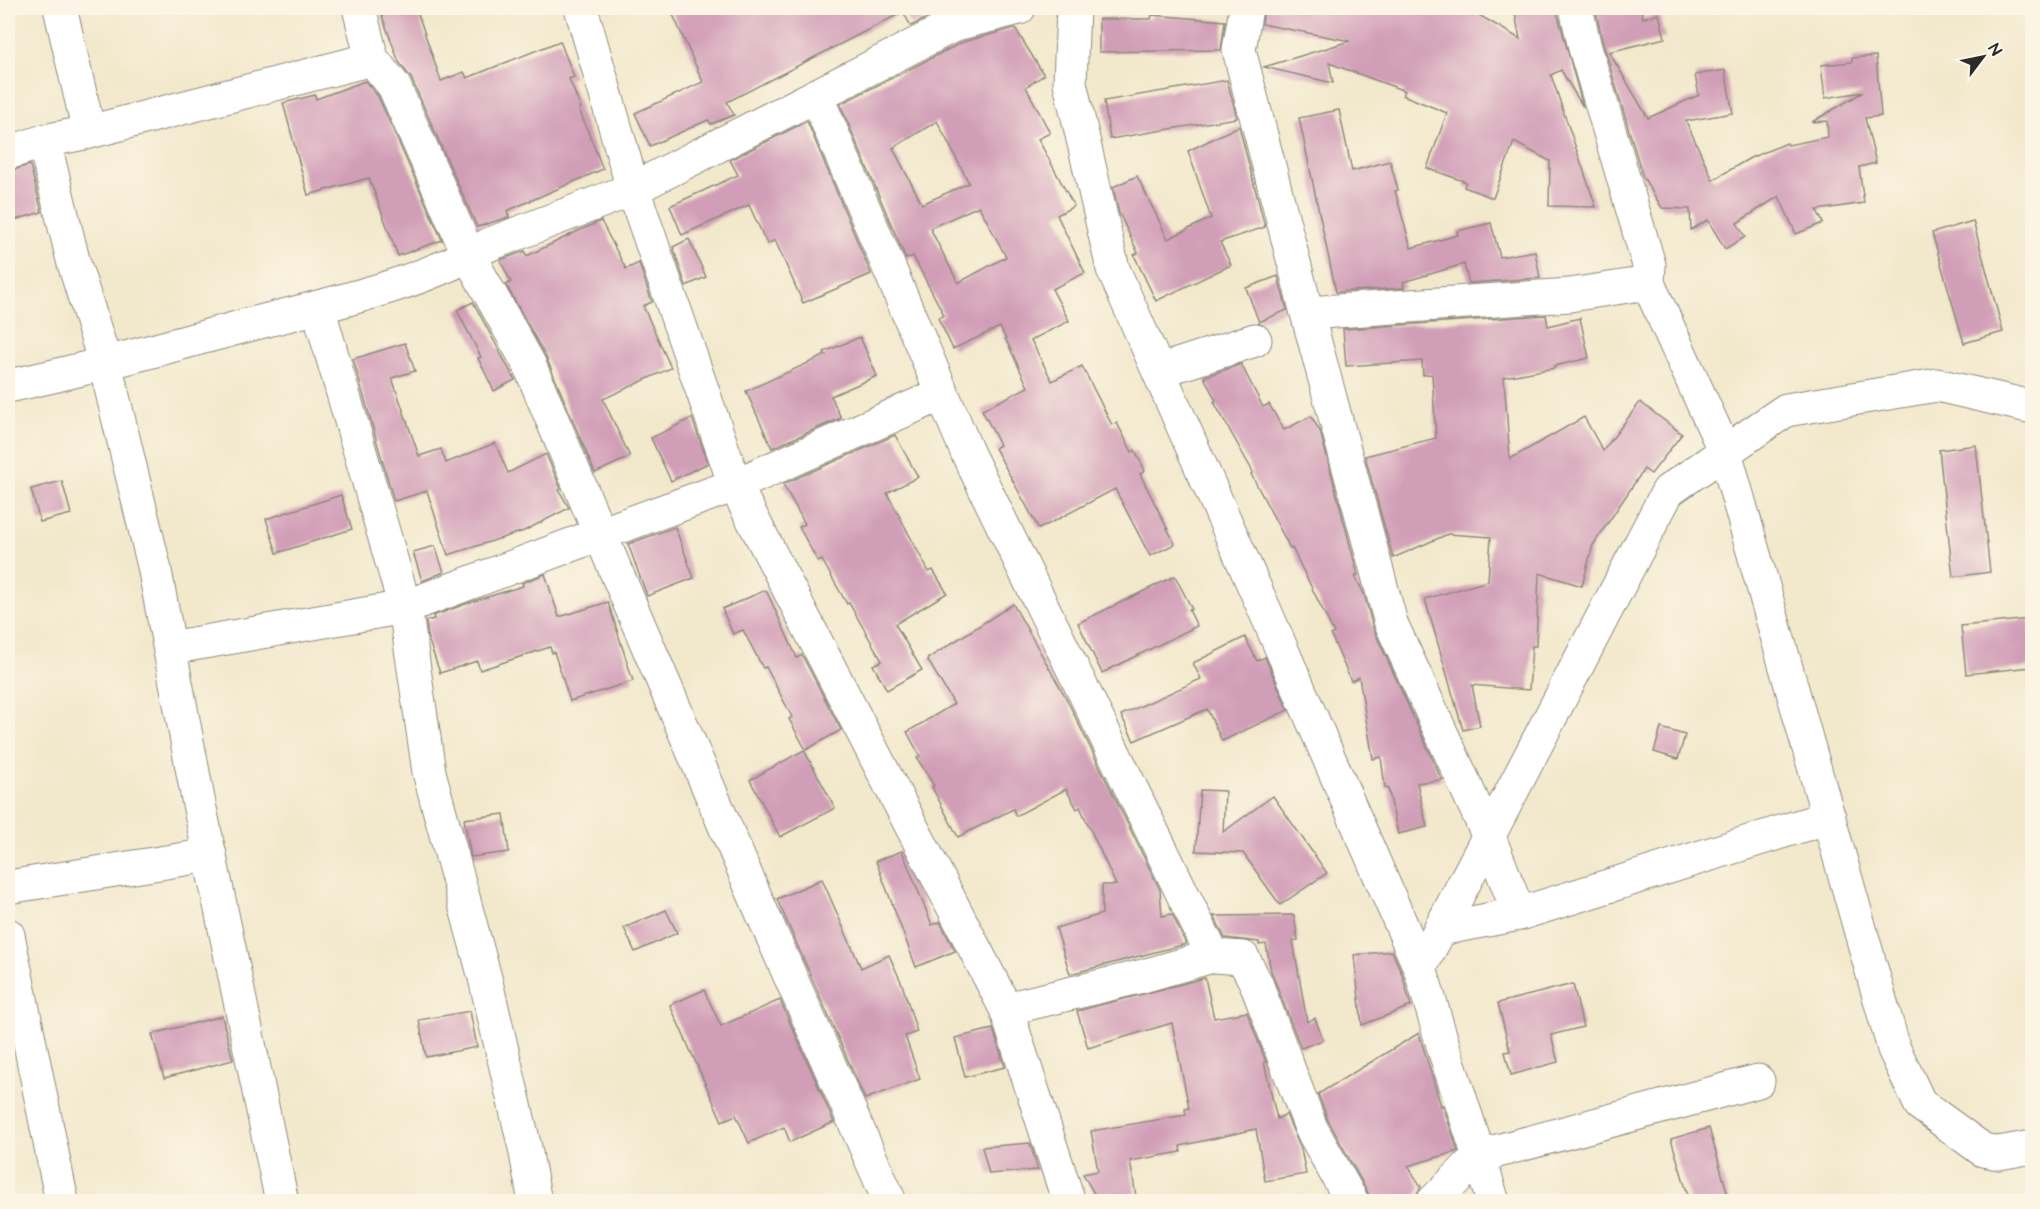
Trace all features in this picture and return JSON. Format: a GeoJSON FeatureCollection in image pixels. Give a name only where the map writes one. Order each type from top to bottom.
{"type":"FeatureCollection","features":[{"type":"Feature","properties":{"kind":"street"},"geometry":{"type":"LineString","coordinates":[[60,8],[89,132]]}},
{"type":"Feature","properties":{"kind":"street"},"geometry":{"type":"LineString","coordinates":[[359,8],[372,59],[394,86],[469,256],[529,364],[763,915],[890,1202]]}},
{"type":"Feature","properties":{"kind":"street"},"geometry":{"type":"LineString","coordinates":[[580,8],[633,189],[735,485],[1006,1009],[1069,1202]]}},
{"type":"Feature","properties":{"kind":"street"},"geometry":{"type":"LineString","coordinates":[[8,386],[65,374],[411,280],[469,256],[490,244],[633,189],[957,24],[1019,8]]}},
{"type":"Feature","properties":{"kind":"street"},"geometry":{"type":"LineString","coordinates":[[1073,8],[1070,82],[1113,269],[1420,968],[1444,1052],[1493,1202]]}},
{"type":"Feature","properties":{"kind":"street"},"geometry":{"type":"LineString","coordinates":[[1246,8],[1239,50],[1307,314],[1391,623],[1489,837],[1519,914]]}},
{"type":"Feature","properties":{"kind":"street"},"geometry":{"type":"LineString","coordinates":[[1576,8],[1585,48],[1649,265],[1648,283],[1725,452],[1894,1049],[1920,1104],[1983,1150],[1999,1153],[2032,1146]]}},
{"type":"Feature","properties":{"kind":"street"},"geometry":{"type":"LineString","coordinates":[[8,153],[44,141],[89,132],[372,59]]}},
{"type":"Feature","properties":{"kind":"street"},"geometry":{"type":"LineString","coordinates":[[816,95],[967,452],[1212,956]]}},
{"type":"Feature","properties":{"kind":"street"},"geometry":{"type":"LineString","coordinates":[[44,141],[73,260],[105,363],[154,566],[210,855],[282,1202]]}},
{"type":"Feature","properties":{"kind":"street"},"geometry":{"type":"LineString","coordinates":[[1307,314],[1570,295],[1648,283]]}},
{"type":"Feature","properties":{"kind":"street"},"geometry":{"type":"LineString","coordinates":[[318,307],[405,607],[429,772],[485,978],[525,1148],[535,1202]]}},
{"type":"Feature","properties":{"kind":"street"},"geometry":{"type":"LineString","coordinates":[[1159,371],[1255,340]]}},
{"type":"Feature","properties":{"kind":"street"},"geometry":{"type":"LineString","coordinates":[[1420,968],[1668,491],[1786,410],[1937,385],[2032,407]]}},
{"type":"Feature","properties":{"kind":"street"},"geometry":{"type":"LineString","coordinates":[[170,648],[405,607],[735,485],[942,394]]}},
{"type":"Feature","properties":{"kind":"street"},"geometry":{"type":"LineString","coordinates":[[1440,929],[1519,914],[1829,817]]}},
{"type":"Feature","properties":{"kind":"street"},"geometry":{"type":"LineString","coordinates":[[8,887],[210,855]]}},
{"type":"Feature","properties":{"kind":"street"},"geometry":{"type":"LineString","coordinates":[[8,935],[62,1202]]}},
{"type":"Feature","properties":{"kind":"street"},"geometry":{"type":"LineString","coordinates":[[1006,1009],[1143,976],[1212,956],[1243,958],[1256,983],[1311,1128],[1352,1202]]}},
{"type":"Feature","properties":{"kind":"street"},"geometry":{"type":"LineString","coordinates":[[1433,1202],[1479,1156],[1758,1081]]}},
{"type":"Feature","properties":{"kind":"building"},"geometry":{"type":"Polygon","coordinates":[[[379,8],[416,8],[441,81],[464,72],[467,78],[560,41],[574,77],[569,79],[581,108],[579,109],[603,169],[507,211],[509,217],[477,227],[411,78],[399,62],[379,8]]]}},
{"type":"Feature","properties":{"kind":"building"},"geometry":{"type":"Polygon","coordinates":[[[670,8],[947,8],[911,26],[903,12],[727,102],[734,115],[711,124],[708,120],[650,146],[635,113],[703,82],[670,8]]]}},
{"type":"Feature","properties":{"kind":"building"},"geometry":{"type":"Polygon","coordinates":[[[1264,8],[1467,8],[1520,39],[1514,8],[1556,8],[1583,107],[1561,70],[1551,75],[1596,207],[1549,206],[1550,161],[1514,142],[1493,198],[1464,187],[1466,182],[1427,168],[1447,113],[1403,95],[1405,91],[1329,63],[1333,83],[1264,67],[1350,41],[1262,24],[1264,8]]]}},
{"type":"Feature","properties":{"kind":"building"},"geometry":{"type":"Polygon","coordinates":[[[1595,8],[1641,8],[1643,18],[1659,14],[1665,38],[1609,52],[1648,118],[1699,95],[1695,75],[1725,70],[1733,113],[1686,121],[1713,180],[1750,158],[1787,143],[1788,145],[1828,137],[1827,121],[1812,122],[1863,92],[1825,98],[1821,65],[1852,62],[1852,58],[1876,56],[1881,116],[1865,118],[1876,163],[1859,167],[1864,203],[1817,210],[1823,223],[1796,234],[1779,196],[1737,223],[1745,237],[1725,249],[1708,220],[1691,230],[1690,209],[1662,208],[1643,177],[1603,43],[1595,8]]]}},
{"type":"Feature","properties":{"kind":"building"},"geometry":{"type":"Polygon","coordinates":[[[1152,15],[1225,21],[1221,50],[1099,52],[1099,19],[1151,19],[1152,15]]]}},
{"type":"Feature","properties":{"kind":"building"},"geometry":{"type":"Polygon","coordinates":[[[1015,28],[1044,75],[1026,87],[1050,133],[1038,139],[1074,206],[1057,215],[1085,273],[1052,289],[1069,321],[1031,340],[1052,381],[1082,366],[1112,425],[1117,423],[1132,452],[1135,450],[1145,471],[1140,474],[1175,544],[1150,556],[1115,489],[1039,529],[995,448],[1000,445],[982,410],[1028,387],[1000,327],[953,349],[938,318],[944,315],[913,256],[906,259],[840,104],[963,42],[1015,28]],[[937,121],[893,148],[922,204],[969,183],[937,121]],[[979,206],[930,228],[958,283],[1006,257],[979,206]]]}},
{"type":"Feature","properties":{"kind":"building"},"geometry":{"type":"Polygon","coordinates":[[[1227,80],[1237,118],[1110,139],[1104,101],[1227,80]]]}},
{"type":"Feature","properties":{"kind":"building"},"geometry":{"type":"Polygon","coordinates":[[[365,81],[378,96],[442,240],[398,256],[369,178],[308,195],[283,103],[315,95],[316,99],[365,81]]]}},
{"type":"Feature","properties":{"kind":"building"},"geometry":{"type":"Polygon","coordinates":[[[1339,110],[1352,171],[1390,161],[1398,190],[1395,191],[1411,248],[1458,235],[1457,231],[1491,223],[1500,257],[1535,251],[1540,278],[1469,283],[1464,264],[1403,282],[1404,288],[1336,292],[1299,118],[1339,110]]]}},
{"type":"Feature","properties":{"kind":"building"},"geometry":{"type":"Polygon","coordinates":[[[807,121],[871,274],[803,303],[775,240],[767,244],[749,205],[682,235],[670,206],[738,175],[730,160],[807,121]]]}},
{"type":"Feature","properties":{"kind":"building"},"geometry":{"type":"Polygon","coordinates":[[[1239,126],[1265,227],[1220,242],[1231,265],[1156,301],[1134,255],[1138,253],[1119,213],[1113,187],[1137,176],[1168,239],[1211,218],[1188,151],[1239,126]]]}},
{"type":"Feature","properties":{"kind":"building"},"geometry":{"type":"Polygon","coordinates":[[[30,165],[42,212],[8,222],[8,171],[30,165]]]}},
{"type":"Feature","properties":{"kind":"building"},"geometry":{"type":"Polygon","coordinates":[[[601,221],[626,269],[639,263],[652,302],[643,306],[671,368],[603,399],[630,457],[595,473],[546,357],[506,285],[511,282],[500,260],[525,251],[527,256],[601,221]]]}},
{"type":"Feature","properties":{"kind":"building"},"geometry":{"type":"Polygon","coordinates":[[[1973,221],[2003,332],[1964,343],[1932,233],[1973,221]]]}},
{"type":"Feature","properties":{"kind":"building"},"geometry":{"type":"Polygon","coordinates":[[[689,239],[706,277],[686,286],[673,247],[689,239]]]}},
{"type":"Feature","properties":{"kind":"building"},"geometry":{"type":"Polygon","coordinates":[[[1278,276],[1287,310],[1259,322],[1246,288],[1278,276]]]}},
{"type":"Feature","properties":{"kind":"building"},"geometry":{"type":"Polygon","coordinates":[[[473,302],[515,380],[494,391],[478,358],[481,357],[457,310],[473,302]]]}},
{"type":"Feature","properties":{"kind":"building"},"geometry":{"type":"Polygon","coordinates":[[[1546,315],[1548,326],[1580,318],[1589,358],[1554,366],[1555,368],[1504,377],[1510,459],[1584,417],[1603,451],[1640,402],[1682,434],[1651,474],[1644,469],[1593,545],[1582,586],[1539,573],[1536,646],[1532,646],[1529,690],[1472,685],[1480,726],[1463,730],[1425,599],[1488,581],[1491,537],[1448,534],[1393,558],[1365,456],[1436,438],[1432,374],[1423,375],[1422,361],[1346,366],[1343,329],[1546,315]]]}},
{"type":"Feature","properties":{"kind":"building"},"geometry":{"type":"Polygon","coordinates":[[[860,337],[877,376],[831,396],[841,418],[772,448],[746,391],[826,355],[824,352],[860,337]]]}},
{"type":"Feature","properties":{"kind":"building"},"geometry":{"type":"Polygon","coordinates":[[[405,343],[415,371],[392,378],[419,456],[441,449],[446,463],[495,443],[508,473],[546,454],[561,489],[559,490],[569,508],[524,531],[448,555],[427,491],[394,501],[353,359],[405,343]]]}},
{"type":"Feature","properties":{"kind":"building"},"geometry":{"type":"Polygon","coordinates":[[[1241,364],[1263,407],[1269,404],[1284,430],[1311,416],[1320,431],[1358,575],[1355,576],[1364,594],[1373,628],[1442,780],[1417,783],[1427,827],[1398,834],[1388,788],[1385,788],[1381,757],[1373,759],[1359,677],[1351,681],[1331,635],[1334,633],[1292,548],[1251,474],[1253,472],[1214,402],[1216,401],[1204,377],[1241,364]]]}},
{"type":"Feature","properties":{"kind":"building"},"geometry":{"type":"Polygon","coordinates":[[[692,418],[708,463],[671,481],[651,438],[692,418]]]}},
{"type":"Feature","properties":{"kind":"building"},"geometry":{"type":"Polygon","coordinates":[[[895,435],[918,477],[887,493],[929,572],[933,570],[947,593],[895,624],[922,670],[887,690],[873,665],[882,661],[822,560],[818,562],[799,527],[805,524],[783,484],[895,435]]]}},
{"type":"Feature","properties":{"kind":"building"},"geometry":{"type":"Polygon","coordinates":[[[1976,445],[1990,572],[1953,577],[1939,450],[1976,445]]]}},
{"type":"Feature","properties":{"kind":"building"},"geometry":{"type":"Polygon","coordinates":[[[62,481],[71,514],[40,522],[31,489],[62,481]]]}},
{"type":"Feature","properties":{"kind":"building"},"geometry":{"type":"Polygon","coordinates":[[[341,495],[352,529],[277,553],[266,519],[341,495]]]}},
{"type":"Feature","properties":{"kind":"building"},"geometry":{"type":"Polygon","coordinates":[[[675,527],[694,578],[647,596],[628,544],[675,527]]]}},
{"type":"Feature","properties":{"kind":"building"},"geometry":{"type":"Polygon","coordinates":[[[435,546],[444,572],[422,581],[413,552],[435,546]]]}},
{"type":"Feature","properties":{"kind":"building"},"geometry":{"type":"Polygon","coordinates":[[[545,574],[559,617],[608,602],[633,681],[570,701],[554,652],[552,653],[550,647],[480,670],[477,661],[440,673],[428,638],[426,621],[434,619],[433,616],[471,602],[523,586],[522,583],[545,574]]]}},
{"type":"Feature","properties":{"kind":"building"},"geometry":{"type":"Polygon","coordinates":[[[1175,576],[1192,609],[1189,610],[1197,626],[1102,673],[1078,623],[1175,576]]]}},
{"type":"Feature","properties":{"kind":"building"},"geometry":{"type":"Polygon","coordinates":[[[766,590],[797,658],[802,655],[841,730],[806,750],[789,719],[792,717],[766,667],[763,668],[743,630],[733,634],[722,609],[766,590]]]}},
{"type":"Feature","properties":{"kind":"building"},"geometry":{"type":"Polygon","coordinates":[[[1013,604],[1065,696],[1160,890],[1162,916],[1172,914],[1186,944],[1070,974],[1056,928],[1102,914],[1102,885],[1116,885],[1080,807],[1077,809],[1066,789],[1016,816],[1013,809],[958,837],[932,787],[934,786],[917,758],[920,756],[907,732],[954,704],[927,659],[1013,604]]]}},
{"type":"Feature","properties":{"kind":"building"},"geometry":{"type":"Polygon","coordinates":[[[2030,619],[2032,667],[1966,674],[1961,626],[2030,619]]]}},
{"type":"Feature","properties":{"kind":"building"},"geometry":{"type":"Polygon","coordinates":[[[1245,637],[1257,661],[1265,657],[1288,710],[1222,741],[1207,709],[1134,741],[1121,715],[1201,679],[1193,663],[1245,637]]]}},
{"type":"Feature","properties":{"kind":"building"},"geometry":{"type":"Polygon","coordinates":[[[1661,728],[1685,735],[1678,759],[1654,752],[1661,728]]]}},
{"type":"Feature","properties":{"kind":"building"},"geometry":{"type":"Polygon","coordinates":[[[804,750],[835,808],[780,837],[750,780],[804,750]]]}},
{"type":"Feature","properties":{"kind":"building"},"geometry":{"type":"Polygon","coordinates":[[[1200,790],[1225,791],[1223,832],[1273,796],[1327,873],[1280,905],[1243,853],[1196,851],[1200,790]]]}},
{"type":"Feature","properties":{"kind":"building"},"geometry":{"type":"Polygon","coordinates":[[[504,814],[509,852],[471,857],[464,819],[504,814]]]}},
{"type":"Feature","properties":{"kind":"building"},"geometry":{"type":"Polygon","coordinates":[[[902,851],[932,925],[940,922],[955,951],[916,967],[876,861],[902,851]]]}},
{"type":"Feature","properties":{"kind":"building"},"geometry":{"type":"Polygon","coordinates":[[[822,879],[861,968],[889,955],[902,984],[917,1032],[905,1036],[920,1079],[865,1099],[777,899],[822,879]]]}},
{"type":"Feature","properties":{"kind":"building"},"geometry":{"type":"Polygon","coordinates":[[[666,910],[677,933],[635,952],[624,928],[666,910]]]}},
{"type":"Feature","properties":{"kind":"building"},"geometry":{"type":"Polygon","coordinates":[[[1294,915],[1298,940],[1293,941],[1307,1022],[1315,1018],[1323,1040],[1301,1048],[1271,971],[1266,944],[1259,945],[1259,942],[1225,938],[1214,916],[1294,915]]]}},
{"type":"Feature","properties":{"kind":"building"},"geometry":{"type":"Polygon","coordinates":[[[1392,951],[1402,974],[1411,1006],[1362,1025],[1354,955],[1392,951]]]}},
{"type":"Feature","properties":{"kind":"building"},"geometry":{"type":"Polygon","coordinates":[[[1205,978],[1214,1018],[1247,1012],[1266,1062],[1264,1062],[1277,1119],[1286,1114],[1301,1149],[1306,1174],[1265,1181],[1256,1129],[1180,1146],[1181,1152],[1130,1161],[1137,1202],[1099,1202],[1083,1174],[1098,1171],[1091,1131],[1186,1115],[1185,1109],[1189,1108],[1172,1023],[1088,1048],[1077,1011],[1205,978]]]}},
{"type":"Feature","properties":{"kind":"building"},"geometry":{"type":"Polygon","coordinates":[[[1573,984],[1583,1027],[1551,1035],[1558,1062],[1511,1075],[1505,1052],[1510,1051],[1498,1003],[1573,984]]]}},
{"type":"Feature","properties":{"kind":"building"},"geometry":{"type":"Polygon","coordinates":[[[704,990],[721,1026],[780,1000],[834,1122],[790,1142],[784,1127],[749,1143],[736,1115],[722,1121],[670,1005],[704,990]]]}},
{"type":"Feature","properties":{"kind":"building"},"geometry":{"type":"Polygon","coordinates":[[[470,1011],[477,1047],[426,1057],[419,1020],[470,1011]]]}},
{"type":"Feature","properties":{"kind":"building"},"geometry":{"type":"Polygon","coordinates":[[[222,1016],[233,1060],[164,1078],[152,1034],[222,1016]]]}},
{"type":"Feature","properties":{"kind":"building"},"geometry":{"type":"Polygon","coordinates":[[[993,1029],[1005,1067],[965,1077],[955,1038],[993,1029]]]}},
{"type":"Feature","properties":{"kind":"building"},"geometry":{"type":"Polygon","coordinates":[[[1419,1033],[1441,1106],[1443,1105],[1458,1151],[1408,1166],[1421,1187],[1415,1197],[1415,1202],[1371,1202],[1328,1120],[1318,1094],[1419,1033]]]}},
{"type":"Feature","properties":{"kind":"building"},"geometry":{"type":"Polygon","coordinates":[[[1709,1128],[1730,1202],[1690,1202],[1671,1139],[1709,1128]]]}},
{"type":"Feature","properties":{"kind":"building"},"geometry":{"type":"Polygon","coordinates":[[[1030,1143],[1038,1170],[989,1174],[982,1147],[1030,1143]]]}}]}
